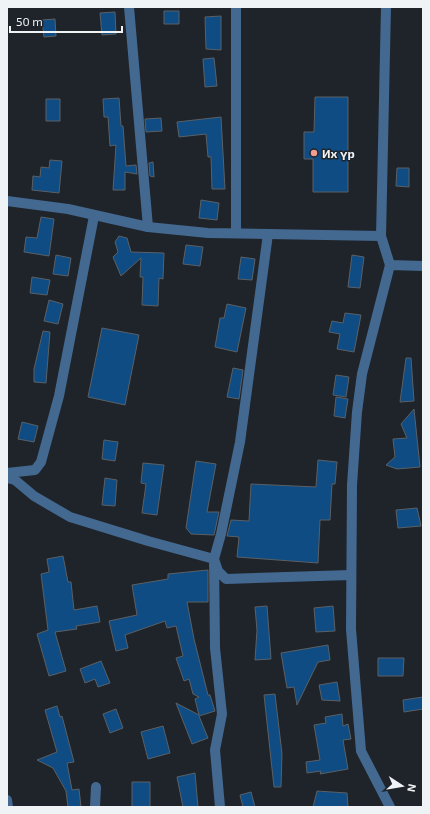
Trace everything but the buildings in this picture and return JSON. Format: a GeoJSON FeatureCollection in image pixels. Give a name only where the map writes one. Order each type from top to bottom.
{"type":"FeatureCollection","features":[{"type":"Feature","properties":{"kind":"street"},"geometry":{"type":"LineString","coordinates":[[128,7],[148,227]]}},
{"type":"Feature","properties":{"kind":"street"},"geometry":{"type":"LineString","coordinates":[[236,7],[236,232]]}},
{"type":"Feature","properties":{"kind":"street"},"geometry":{"type":"LineString","coordinates":[[386,7],[381,236],[390,265],[362,374],[357,412],[352,485],[351,575],[352,629],[361,751],[390,807]]}},
{"type":"Feature","properties":{"kind":"street"},"geometry":{"type":"LineString","coordinates":[[7,201],[68,209],[148,227],[208,233],[236,232],[381,236]]}},
{"type":"Feature","properties":{"kind":"street"},"geometry":{"type":"LineString","coordinates":[[7,473],[35,470],[41,462],[59,396],[94,216]]}},
{"type":"Feature","properties":{"kind":"street"},"geometry":{"type":"LineString","coordinates":[[220,807],[215,750],[222,714],[215,648],[214,558],[221,534],[240,442],[268,234]]}},
{"type":"Feature","properties":{"kind":"street"},"geometry":{"type":"LineString","coordinates":[[390,265],[423,266]]}},
{"type":"Feature","properties":{"kind":"street"},"geometry":{"type":"LineString","coordinates":[[7,478],[15,480],[34,496],[70,517],[148,541],[214,558]]}},
{"type":"Feature","properties":{"kind":"street"},"geometry":{"type":"LineString","coordinates":[[214,558],[218,571],[226,579],[351,575]]}},
{"type":"Feature","properties":{"kind":"street"},"geometry":{"type":"LineString","coordinates":[[95,807],[96,787]]}},
{"type":"Feature","properties":{"kind":"street"},"geometry":{"type":"LineString","coordinates":[[7,800],[8,807]]}},
{"type":"Feature","properties":{"kind":"place","name":"Их үр"},"geometry":{"type":"Point","coordinates":[314,153]}}]}
